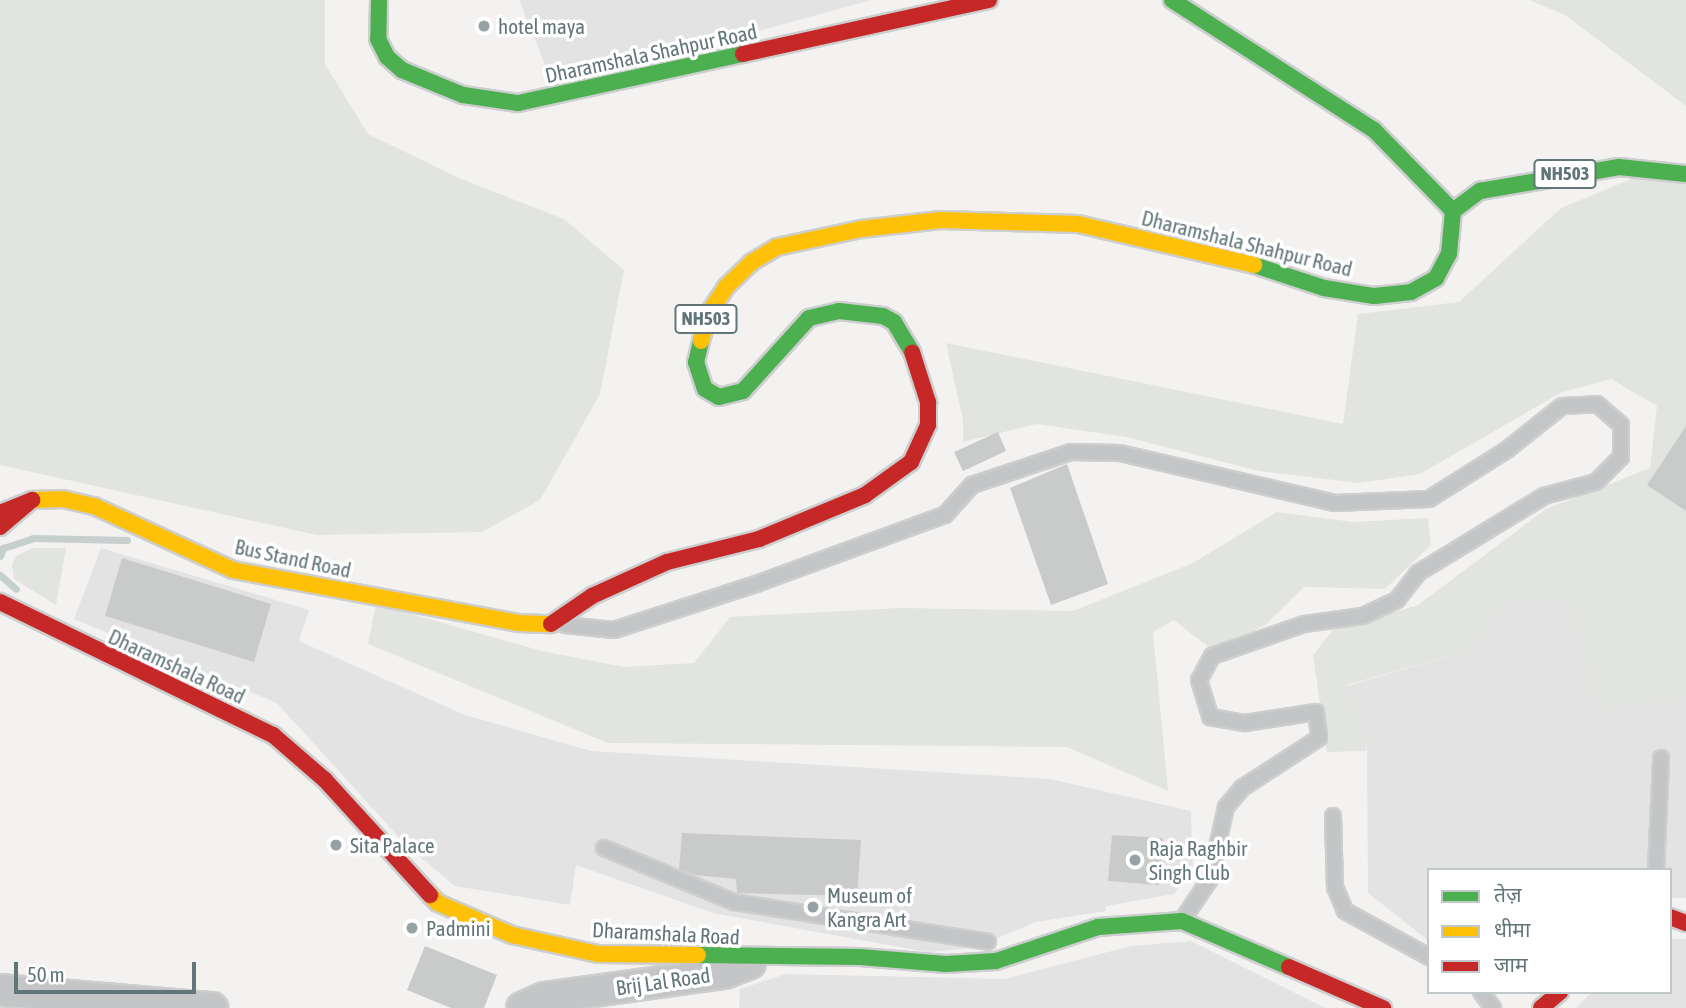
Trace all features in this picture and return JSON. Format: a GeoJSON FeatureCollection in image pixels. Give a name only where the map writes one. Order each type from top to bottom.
{"type":"FeatureCollection","features":[{"type":"Feature","properties":{"kind":"main road","name":"Dharamshala Shahpur Road"},"geometry":{"type":"LineString","coordinates":[[379,0],[378,39],[387,57],[402,69],[463,95],[518,103],[989,0]]}},
{"type":"Feature","properties":{"kind":"main road"},"geometry":{"type":"LineString","coordinates":[[1172,0],[1374,130],[1453,211]]}},
{"type":"Feature","properties":{"kind":"main road","name":"NH503"},"geometry":{"type":"LineString","coordinates":[[1453,211],[1480,191],[1550,176],[1619,167],[1686,174]]}},
{"type":"Feature","properties":{"kind":"main road","name":"Dharamshala Shahpur Road"},"geometry":{"type":"LineString","coordinates":[[556,624],[593,596],[667,562],[759,539],[865,495],[911,462],[928,425],[928,402],[911,348],[894,322],[883,316],[839,311],[808,318],[743,391],[719,397],[705,389],[696,362],[708,314],[734,279],[777,247],[861,229],[940,220],[1078,224],[1227,255],[1324,288],[1374,296],[1411,292],[1436,278],[1450,254],[1453,211]]}},
{"type":"Feature","properties":{"kind":"main road","name":"Bus Stand Road"},"geometry":{"type":"LineString","coordinates":[[0,513],[32,500],[63,499],[94,506],[233,570],[518,623],[556,624]]}},
{"type":"Feature","properties":{"kind":"main road"},"geometry":{"type":"LineString","coordinates":[[0,527],[32,500]]}},
{"type":"Feature","properties":{"kind":"main road","name":"Dharamshala Road"},"geometry":{"type":"LineString","coordinates":[[0,602],[273,735],[325,780],[438,903],[512,935],[597,954],[762,958],[860,957],[946,964],[996,961],[1098,927],[1182,921]]}},
{"type":"Feature","properties":{"kind":"main road"},"geometry":{"type":"LineString","coordinates":[[1182,921],[1383,1008]]}},
{"type":"Feature","properties":{"kind":"main road"},"geometry":{"type":"LineString","coordinates":[[1541,1008],[1558,994]]}},
{"type":"Feature","properties":{"kind":"street","name":"Brij Lal Road"},"geometry":{"type":"LineString","coordinates":[[522,1008],[544,998],[724,973],[762,958]]}},
{"type":"Feature","properties":{"kind":"street"},"geometry":{"type":"LineString","coordinates":[[0,990],[85,1002],[212,1008]]}},
{"type":"Feature","properties":{"kind":"lane"},"geometry":{"type":"LineString","coordinates":[[556,624],[614,630],[756,584],[945,515],[972,485],[1071,452],[1120,453],[1335,503],[1429,499],[1508,449],[1562,406],[1597,404],[1621,425],[1621,457],[1596,482],[1532,503],[1418,573],[1397,600],[1362,616],[1304,624],[1212,656],[1199,680],[1210,717],[1245,723],[1316,712],[1320,738],[1242,788],[1226,807],[1210,878],[1182,921]]}},
{"type":"Feature","properties":{"kind":"lane"},"geometry":{"type":"LineString","coordinates":[[1656,868],[1661,758]]}},
{"type":"Feature","properties":{"kind":"lane"},"geometry":{"type":"LineString","coordinates":[[1334,816],[1335,887],[1345,911],[1427,956]]}},
{"type":"Feature","properties":{"kind":"lane"},"geometry":{"type":"LineString","coordinates":[[604,848],[734,902],[988,942]]}},
{"type":"Feature","properties":{"kind":"shaded area"},"geometry":{"type":"Polygon","coordinates":[[[0,0],[325,0],[325,64],[368,134],[459,178],[564,219],[624,270],[600,394],[540,500],[482,532],[317,535],[0,465],[0,0]]]}},
{"type":"Feature","properties":{"kind":"shaded area"},"geometry":{"type":"Polygon","coordinates":[[[519,0],[871,0],[554,87],[519,0]]]}},
{"type":"Feature","properties":{"kind":"shaded area"},"geometry":{"type":"Polygon","coordinates":[[[1529,0],[1686,0],[1686,106],[1565,15],[1529,0]]]}},
{"type":"Feature","properties":{"kind":"shaded area"},"geometry":{"type":"Polygon","coordinates":[[[1646,173],[1686,182],[1686,699],[1597,710],[1568,600],[1502,603],[1472,649],[1347,685],[1367,738],[1366,751],[1327,752],[1313,655],[1333,630],[1418,605],[1546,509],[1650,468],[1657,406],[1611,379],[1560,393],[1420,474],[1359,483],[1259,471],[1126,437],[1037,424],[963,442],[963,420],[946,343],[1343,424],[1358,314],[1459,302],[1561,208],[1646,173]]]}},
{"type":"Feature","properties":{"kind":"shaded area"},"geometry":{"type":"Polygon","coordinates":[[[1277,512],[1353,522],[1428,518],[1431,545],[1385,589],[1304,587],[1265,625],[1215,652],[1174,620],[1153,632],[1168,791],[1067,747],[608,743],[368,644],[376,604],[542,651],[624,667],[694,663],[730,617],[900,608],[1073,611],[1193,563],[1277,512]]]}},
{"type":"Feature","properties":{"kind":"shaded area"},"geometry":{"type":"Polygon","coordinates":[[[33,548],[66,548],[56,605],[14,579],[12,565],[16,556],[33,548]]]}},
{"type":"Feature","properties":{"kind":"shaded area"},"geometry":{"type":"Polygon","coordinates":[[[101,548],[309,610],[299,641],[465,715],[591,751],[1050,779],[1191,811],[1193,866],[1174,894],[1106,906],[1106,911],[1036,922],[973,948],[927,952],[713,913],[576,865],[570,905],[455,886],[407,846],[277,703],[74,619],[101,548]]]}},
{"type":"Feature","properties":{"kind":"shaded area"},"geometry":{"type":"Polygon","coordinates":[[[1568,600],[1597,710],[1686,699],[1686,898],[1672,898],[1672,868],[1427,868],[1427,939],[1368,893],[1367,738],[1347,686],[1472,649],[1502,603],[1568,600]]]}},
{"type":"Feature","properties":{"kind":"shaded area"},"geometry":{"type":"Polygon","coordinates":[[[1672,939],[1686,939],[1686,1008],[1576,1008],[1590,994],[1672,994],[1672,939]]]}},
{"type":"Feature","properties":{"kind":"shaded area"},"geometry":{"type":"Polygon","coordinates":[[[1191,941],[1325,1008],[739,1008],[740,989],[786,974],[1005,979],[1131,946],[1191,941]]]}},
{"type":"Feature","properties":{"kind":"building"},"geometry":{"type":"Polygon","coordinates":[[[1686,426],[1686,511],[1647,485],[1686,426]]]}},
{"type":"Feature","properties":{"kind":"building"},"geometry":{"type":"Polygon","coordinates":[[[998,432],[1006,451],[963,471],[954,452],[998,432]]]}},
{"type":"Feature","properties":{"kind":"building"},"geometry":{"type":"Polygon","coordinates":[[[1067,464],[1108,584],[1051,605],[1010,488],[1067,464]]]}},
{"type":"Feature","properties":{"kind":"building"},"geometry":{"type":"Polygon","coordinates":[[[122,558],[271,604],[254,662],[105,616],[122,558]]]}},
{"type":"Feature","properties":{"kind":"building"},"geometry":{"type":"Polygon","coordinates":[[[682,833],[861,840],[857,896],[737,893],[736,879],[695,875],[679,869],[682,833]]]}},
{"type":"Feature","properties":{"kind":"building","name":"Raja Raghbir Singh Club"},"geometry":{"type":"Polygon","coordinates":[[[1112,835],[1163,838],[1159,885],[1108,881],[1112,835]]]}},
{"type":"Feature","properties":{"kind":"building"},"geometry":{"type":"Polygon","coordinates":[[[425,946],[497,975],[484,1008],[451,1008],[407,990],[425,946]]]}},
{"type":"Feature","properties":{"kind":"waterway"},"geometry":{"type":"LineString","coordinates":[[0,556],[3,548],[33,538],[127,540]]}},
{"type":"Feature","properties":{"kind":"waterway"},"geometry":{"type":"LineString","coordinates":[[0,575],[16,589]]}},
{"type":"Feature","properties":{"kind":"traffic: fast"},"geometry":{"type":"LineString","coordinates":[[379,0],[378,39],[387,57],[402,70],[463,95],[518,103],[743,54]]}},
{"type":"Feature","properties":{"kind":"traffic: fast"},"geometry":{"type":"LineString","coordinates":[[1172,0],[1374,130],[1453,211]]}},
{"type":"Feature","properties":{"kind":"traffic: fast"},"geometry":{"type":"LineString","coordinates":[[1254,265],[1324,288],[1374,296],[1411,292],[1436,278],[1449,254],[1453,211],[1480,191],[1619,167],[1686,174]]}},
{"type":"Feature","properties":{"kind":"traffic: fast"},"geometry":{"type":"LineString","coordinates":[[701,341],[696,362],[705,389],[719,397],[743,391],[809,318],[839,311],[883,316],[894,322],[912,352]]}},
{"type":"Feature","properties":{"kind":"traffic: fast"},"geometry":{"type":"LineString","coordinates":[[698,955],[860,957],[946,964],[996,961],[1098,927],[1182,921],[1289,967]]}},
{"type":"Feature","properties":{"kind":"traffic: slow"},"geometry":{"type":"LineString","coordinates":[[701,341],[708,314],[726,287],[752,262],[777,247],[861,229],[940,220],[1078,224],[1254,265]]}},
{"type":"Feature","properties":{"kind":"traffic: slow"},"geometry":{"type":"LineString","coordinates":[[32,500],[63,499],[94,506],[233,570],[518,623],[551,624]]}},
{"type":"Feature","properties":{"kind":"traffic: slow"},"geometry":{"type":"LineString","coordinates":[[430,895],[438,903],[512,935],[598,954],[698,955]]}},
{"type":"Feature","properties":{"kind":"traffic: jam"},"geometry":{"type":"LineString","coordinates":[[743,54],[989,0]]}},
{"type":"Feature","properties":{"kind":"traffic: jam"},"geometry":{"type":"LineString","coordinates":[[551,624],[592,596],[667,562],[759,539],[865,495],[911,462],[928,425],[928,402],[912,352]]}},
{"type":"Feature","properties":{"kind":"traffic: jam"},"geometry":{"type":"LineString","coordinates":[[0,513],[32,500],[0,527]]}},
{"type":"Feature","properties":{"kind":"traffic: jam"},"geometry":{"type":"LineString","coordinates":[[0,602],[273,735],[325,780],[430,895]]}},
{"type":"Feature","properties":{"kind":"traffic: jam"},"geometry":{"type":"LineString","coordinates":[[1672,918],[1686,923]]}},
{"type":"Feature","properties":{"kind":"traffic: jam"},"geometry":{"type":"LineString","coordinates":[[1289,967],[1383,1008]]}},
{"type":"Feature","properties":{"kind":"traffic: jam"},"geometry":{"type":"LineString","coordinates":[[1541,1008],[1558,994]]}},
{"type":"Feature","properties":{"kind":"place","name":"hotel maya"},"geometry":{"type":"Point","coordinates":[484,26]}},
{"type":"Feature","properties":{"kind":"place","name":"Sita Palace"},"geometry":{"type":"Point","coordinates":[336,845]}},
{"type":"Feature","properties":{"kind":"place","name":"Raja Raghbir Singh Club"},"geometry":{"type":"Point","coordinates":[1135,860]}},
{"type":"Feature","properties":{"kind":"place","name":"Museum of Kangra Art"},"geometry":{"type":"Point","coordinates":[813,907]}},
{"type":"Feature","properties":{"kind":"place","name":"Padmini"},"geometry":{"type":"Point","coordinates":[412,928]}}]}
